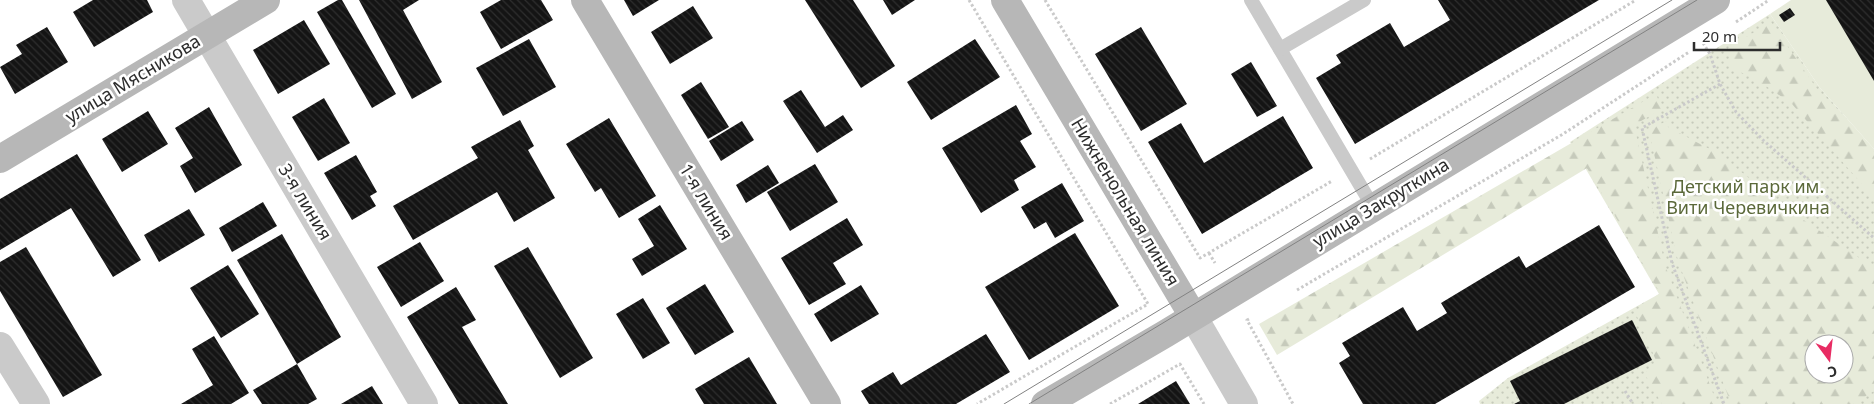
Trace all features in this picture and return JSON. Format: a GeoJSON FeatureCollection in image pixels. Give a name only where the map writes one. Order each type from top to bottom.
{"type":"FeatureCollection","features":[{"type":"Feature","properties":{"kind":"main road","name":"улица Мясникова"},"geometry":{"type":"LineString","coordinates":[[0,159],[266,0]]}},
{"type":"Feature","properties":{"kind":"main road","name":"1-я линия"},"geometry":{"type":"LineString","coordinates":[[585,0],[827,404]]}},
{"type":"Feature","properties":{"kind":"main road","name":"Нижненольная линия"},"geometry":{"type":"LineString","coordinates":[[1005,0],[1193,316]]}},
{"type":"Feature","properties":{"kind":"main road","name":"улица Закруткина"},"geometry":{"type":"LineString","coordinates":[[1045,404],[1373,207],[1685,8],[1716,0]]}},
{"type":"Feature","properties":{"kind":"street","name":"3-я линия"},"geometry":{"type":"LineString","coordinates":[[186,0],[424,404]]}},
{"type":"Feature","properties":{"kind":"street","name":"Нижненольная линия"},"geometry":{"type":"LineString","coordinates":[[1193,316],[1244,404]]}},
{"type":"Feature","properties":{"kind":"street"},"geometry":{"type":"LineString","coordinates":[[0,346],[36,404]]}},
{"type":"Feature","properties":{"kind":"lane"},"geometry":{"type":"LineString","coordinates":[[1251,0],[1373,207]]}},
{"type":"Feature","properties":{"kind":"lane"},"geometry":{"type":"LineString","coordinates":[[1280,50],[1364,0]]}},
{"type":"Feature","properties":{"kind":"path"},"geometry":{"type":"LineString","coordinates":[[968,0],[1148,304],[977,404]]}},
{"type":"Feature","properties":{"kind":"path"},"geometry":{"type":"LineString","coordinates":[[1045,0],[1200,258],[1352,170],[1636,0]]}},
{"type":"Feature","properties":{"kind":"path"},"geometry":{"type":"LineString","coordinates":[[1728,27],[1769,0]]}},
{"type":"Feature","properties":{"kind":"path"},"geometry":{"type":"LineString","coordinates":[[1289,295],[1563,134],[1712,38]]}},
{"type":"Feature","properties":{"kind":"path"},"geometry":{"type":"LineString","coordinates":[[1703,43],[1710,54],[1720,84],[1736,112],[1763,140],[1874,238]]}},
{"type":"Feature","properties":{"kind":"path"},"geometry":{"type":"LineString","coordinates":[[1720,84],[1642,128],[1672,263],[1724,404]]}},
{"type":"Feature","properties":{"kind":"path"},"geometry":{"type":"LineString","coordinates":[[1209,253],[1214,263]]}},
{"type":"Feature","properties":{"kind":"path"},"geometry":{"type":"LineString","coordinates":[[1255,315],[1246,320],[1293,404]]}},
{"type":"Feature","properties":{"kind":"path"},"geometry":{"type":"LineString","coordinates":[[1110,404],[1180,364],[1204,404]]}},
{"type":"Feature","properties":{"kind":"path"},"geometry":{"type":"LineString","coordinates":[[1625,391],[1633,404]]}},
{"type":"Feature","properties":{"kind":"green space"},"geometry":{"type":"Polygon","coordinates":[[[1791,0],[1874,0],[1874,149],[1820,88],[1770,14],[1791,0]]]}},
{"type":"Feature","properties":{"kind":"green space","name":"Детский парк им. Вити Черевичкина"},"geometry":{"type":"Polygon","coordinates":[[[1770,14],[1820,88],[1874,149],[1874,404],[1480,404],[1479,401],[1508,378],[1659,294],[1570,142],[1770,14]]]}},
{"type":"Feature","properties":{"kind":"green space"},"geometry":{"type":"Polygon","coordinates":[[[1771,22],[1817,89],[1874,152],[1874,198],[1792,104],[1756,79],[1731,68],[1728,48],[1771,22]]]}},
{"type":"Feature","properties":{"kind":"green space"},"geometry":{"type":"Polygon","coordinates":[[[1656,94],[1662,109],[1634,125],[1665,265],[1717,404],[1662,404],[1644,373],[1658,365],[1635,312],[1660,293],[1587,168],[1277,355],[1259,324],[1656,94]]]}},
{"type":"Feature","properties":{"kind":"green space"},"geometry":{"type":"Polygon","coordinates":[[[1666,121],[1668,127],[1717,153],[1792,212],[1874,268],[1874,391],[1853,404],[1731,404],[1678,261],[1649,131],[1666,121]]]}},
{"type":"Feature","properties":{"kind":"building"},"geometry":{"type":"Polygon","coordinates":[[[93,0],[147,0],[153,12],[94,47],[73,12],[93,0]]]}},
{"type":"Feature","properties":{"kind":"building"},"geometry":{"type":"Polygon","coordinates":[[[338,0],[342,0],[396,94],[372,108],[317,12],[338,0]]]}},
{"type":"Feature","properties":{"kind":"building"},"geometry":{"type":"Polygon","coordinates":[[[359,0],[419,0],[403,10],[442,82],[412,99],[359,0]]]}},
{"type":"Feature","properties":{"kind":"building"},"geometry":{"type":"Polygon","coordinates":[[[501,0],[541,0],[553,20],[501,49],[480,12],[501,0]]]}},
{"type":"Feature","properties":{"kind":"building"},"geometry":{"type":"Polygon","coordinates":[[[624,0],[659,0],[633,16],[624,0]]]}},
{"type":"Feature","properties":{"kind":"building"},"geometry":{"type":"Polygon","coordinates":[[[805,0],[853,0],[895,66],[861,88],[805,0]]]}},
{"type":"Feature","properties":{"kind":"building"},"geometry":{"type":"Polygon","coordinates":[[[883,0],[915,0],[892,15],[883,0]]]}},
{"type":"Feature","properties":{"kind":"building"},"geometry":{"type":"Polygon","coordinates":[[[1438,0],[1599,0],[1355,144],[1316,78],[1341,63],[1336,55],[1390,23],[1404,47],[1450,20],[1438,0]]]}},
{"type":"Feature","properties":{"kind":"building"},"geometry":{"type":"Polygon","coordinates":[[[1826,0],[1874,0],[1874,81],[1826,0]]]}},
{"type":"Feature","properties":{"kind":"building"},"geometry":{"type":"Polygon","coordinates":[[[693,6],[713,38],[670,64],[651,32],[693,6]]]}},
{"type":"Feature","properties":{"kind":"building"},"geometry":{"type":"Polygon","coordinates":[[[1790,8],[1795,15],[1784,22],[1779,15],[1790,8]]]}},
{"type":"Feature","properties":{"kind":"building"},"geometry":{"type":"Polygon","coordinates":[[[304,20],[330,64],[278,94],[253,50],[304,20]]]}},
{"type":"Feature","properties":{"kind":"building"},"geometry":{"type":"Polygon","coordinates":[[[47,27],[68,62],[15,94],[0,67],[22,54],[16,45],[47,27]]]}},
{"type":"Feature","properties":{"kind":"building"},"geometry":{"type":"Polygon","coordinates":[[[1141,27],[1187,104],[1141,131],[1095,54],[1141,27]]]}},
{"type":"Feature","properties":{"kind":"building"},"geometry":{"type":"Polygon","coordinates":[[[529,39],[556,87],[503,116],[476,68],[529,39]]]}},
{"type":"Feature","properties":{"kind":"building"},"geometry":{"type":"Polygon","coordinates":[[[975,39],[1000,77],[931,120],[907,82],[975,39]]]}},
{"type":"Feature","properties":{"kind":"building"},"geometry":{"type":"Polygon","coordinates":[[[1251,62],[1277,106],[1257,117],[1231,74],[1251,62]]]}},
{"type":"Feature","properties":{"kind":"building"},"geometry":{"type":"Polygon","coordinates":[[[701,82],[729,127],[708,139],[681,95],[701,82]]]}},
{"type":"Feature","properties":{"kind":"building"},"geometry":{"type":"Polygon","coordinates":[[[801,90],[825,127],[843,115],[853,130],[817,153],[783,101],[801,90]]]}},
{"type":"Feature","properties":{"kind":"building"},"geometry":{"type":"Polygon","coordinates":[[[324,98],[350,143],[318,161],[292,117],[324,98]]]}},
{"type":"Feature","properties":{"kind":"building"},"geometry":{"type":"Polygon","coordinates":[[[1016,105],[1032,134],[1020,141],[1036,167],[1014,180],[1019,190],[981,213],[942,148],[1016,105]]]}},
{"type":"Feature","properties":{"kind":"building"},"geometry":{"type":"Polygon","coordinates":[[[209,107],[242,165],[195,193],[180,166],[193,158],[175,128],[209,107]]]}},
{"type":"Feature","properties":{"kind":"building"},"geometry":{"type":"Polygon","coordinates":[[[148,111],[168,144],[122,172],[102,139],[148,111]]]}},
{"type":"Feature","properties":{"kind":"building"},"geometry":{"type":"Polygon","coordinates":[[[1283,116],[1313,168],[1202,234],[1148,142],[1181,123],[1204,163],[1283,116]]]}},
{"type":"Feature","properties":{"kind":"building"},"geometry":{"type":"Polygon","coordinates":[[[609,118],[656,196],[619,218],[601,188],[595,192],[566,144],[609,118]]]}},
{"type":"Feature","properties":{"kind":"building"},"geometry":{"type":"Polygon","coordinates":[[[520,120],[534,146],[528,150],[555,198],[514,222],[497,192],[413,240],[393,206],[478,158],[471,147],[520,120]]]}},
{"type":"Feature","properties":{"kind":"building"},"geometry":{"type":"Polygon","coordinates":[[[742,121],[754,140],[721,161],[709,141],[742,121]]]}},
{"type":"Feature","properties":{"kind":"building"},"geometry":{"type":"Polygon","coordinates":[[[77,154],[141,260],[113,277],[71,208],[0,250],[0,199],[77,154]]]}},
{"type":"Feature","properties":{"kind":"building"},"geometry":{"type":"Polygon","coordinates":[[[356,155],[377,192],[370,196],[376,206],[352,220],[324,173],[356,155]]]}},
{"type":"Feature","properties":{"kind":"building"},"geometry":{"type":"Polygon","coordinates":[[[815,164],[838,202],[790,231],[767,192],[815,164]]]}},
{"type":"Feature","properties":{"kind":"building"},"geometry":{"type":"Polygon","coordinates":[[[768,165],[779,183],[746,203],[736,185],[768,165]]]}},
{"type":"Feature","properties":{"kind":"building"},"geometry":{"type":"Polygon","coordinates":[[[1062,183],[1084,221],[1055,238],[1046,222],[1034,229],[1021,207],[1062,183]]]}},
{"type":"Feature","properties":{"kind":"building"},"geometry":{"type":"Polygon","coordinates":[[[263,202],[277,226],[232,252],[219,228],[263,202]]]}},
{"type":"Feature","properties":{"kind":"building"},"geometry":{"type":"Polygon","coordinates":[[[660,205],[687,249],[642,276],[632,259],[654,246],[638,219],[660,205]]]}},
{"type":"Feature","properties":{"kind":"building"},"geometry":{"type":"Polygon","coordinates":[[[189,209],[205,235],[159,262],[144,235],[189,209]]]}},
{"type":"Feature","properties":{"kind":"building"},"geometry":{"type":"Polygon","coordinates":[[[847,218],[863,245],[833,263],[846,284],[809,305],[781,258],[847,218]]]}},
{"type":"Feature","properties":{"kind":"building"},"geometry":{"type":"Polygon","coordinates":[[[1599,225],[1635,287],[1435,404],[1363,404],[1339,363],[1350,356],[1342,343],[1403,307],[1417,331],[1447,313],[1441,303],[1519,256],[1526,268],[1599,225]]]}},
{"type":"Feature","properties":{"kind":"building"},"geometry":{"type":"Polygon","coordinates":[[[1075,233],[1119,306],[1029,360],[985,287],[1075,233]]]}},
{"type":"Feature","properties":{"kind":"building"},"geometry":{"type":"Polygon","coordinates":[[[282,234],[341,337],[297,364],[237,260],[282,234]]]}},
{"type":"Feature","properties":{"kind":"building"},"geometry":{"type":"Polygon","coordinates":[[[420,242],[444,281],[401,307],[377,267],[420,242]]]}},
{"type":"Feature","properties":{"kind":"building"},"geometry":{"type":"Polygon","coordinates":[[[26,247],[102,375],[63,397],[0,291],[0,262],[26,247]]]}},
{"type":"Feature","properties":{"kind":"building"},"geometry":{"type":"Polygon","coordinates":[[[528,247],[593,358],[560,378],[494,266],[528,247]]]}},
{"type":"Feature","properties":{"kind":"building"},"geometry":{"type":"Polygon","coordinates":[[[228,265],[259,314],[221,338],[190,288],[228,265]]]}},
{"type":"Feature","properties":{"kind":"building"},"geometry":{"type":"Polygon","coordinates":[[[705,284],[734,332],[695,355],[666,308],[705,284]]]}},
{"type":"Feature","properties":{"kind":"building"},"geometry":{"type":"Polygon","coordinates":[[[861,285],[879,314],[831,342],[814,314],[861,285]]]}},
{"type":"Feature","properties":{"kind":"building"},"geometry":{"type":"Polygon","coordinates":[[[456,287],[476,320],[462,327],[508,404],[459,404],[407,317],[456,287]]]}},
{"type":"Feature","properties":{"kind":"building"},"geometry":{"type":"Polygon","coordinates":[[[643,298],[670,343],[643,359],[616,314],[643,298]]]}},
{"type":"Feature","properties":{"kind":"building"},"geometry":{"type":"Polygon","coordinates":[[[1632,320],[1652,360],[1564,404],[1514,404],[1520,401],[1510,381],[1632,320]]]}},
{"type":"Feature","properties":{"kind":"building"},"geometry":{"type":"Polygon","coordinates":[[[986,334],[1010,372],[956,404],[869,404],[861,391],[893,372],[901,385],[986,334]]]}},
{"type":"Feature","properties":{"kind":"building"},"geometry":{"type":"Polygon","coordinates":[[[214,336],[249,393],[231,404],[181,404],[213,385],[192,349],[214,336]]]}},
{"type":"Feature","properties":{"kind":"building"},"geometry":{"type":"Polygon","coordinates":[[[749,357],[777,404],[704,404],[695,389],[749,357]]]}},
{"type":"Feature","properties":{"kind":"building"},"geometry":{"type":"Polygon","coordinates":[[[297,364],[317,399],[308,404],[262,404],[253,390],[297,364]]]}},
{"type":"Feature","properties":{"kind":"building"},"geometry":{"type":"Polygon","coordinates":[[[1176,381],[1190,404],[1138,404],[1176,381]]]}},
{"type":"Feature","properties":{"kind":"building"},"geometry":{"type":"Polygon","coordinates":[[[372,386],[383,404],[341,404],[372,386]]]}},
{"type":"Feature","properties":{"kind":"tram line"},"geometry":{"type":"LineString","coordinates":[[1004,404],[1672,0]]}},
{"type":"Feature","properties":{"kind":"tram line"},"geometry":{"type":"LineString","coordinates":[[1029,404],[1697,0]]}}]}
